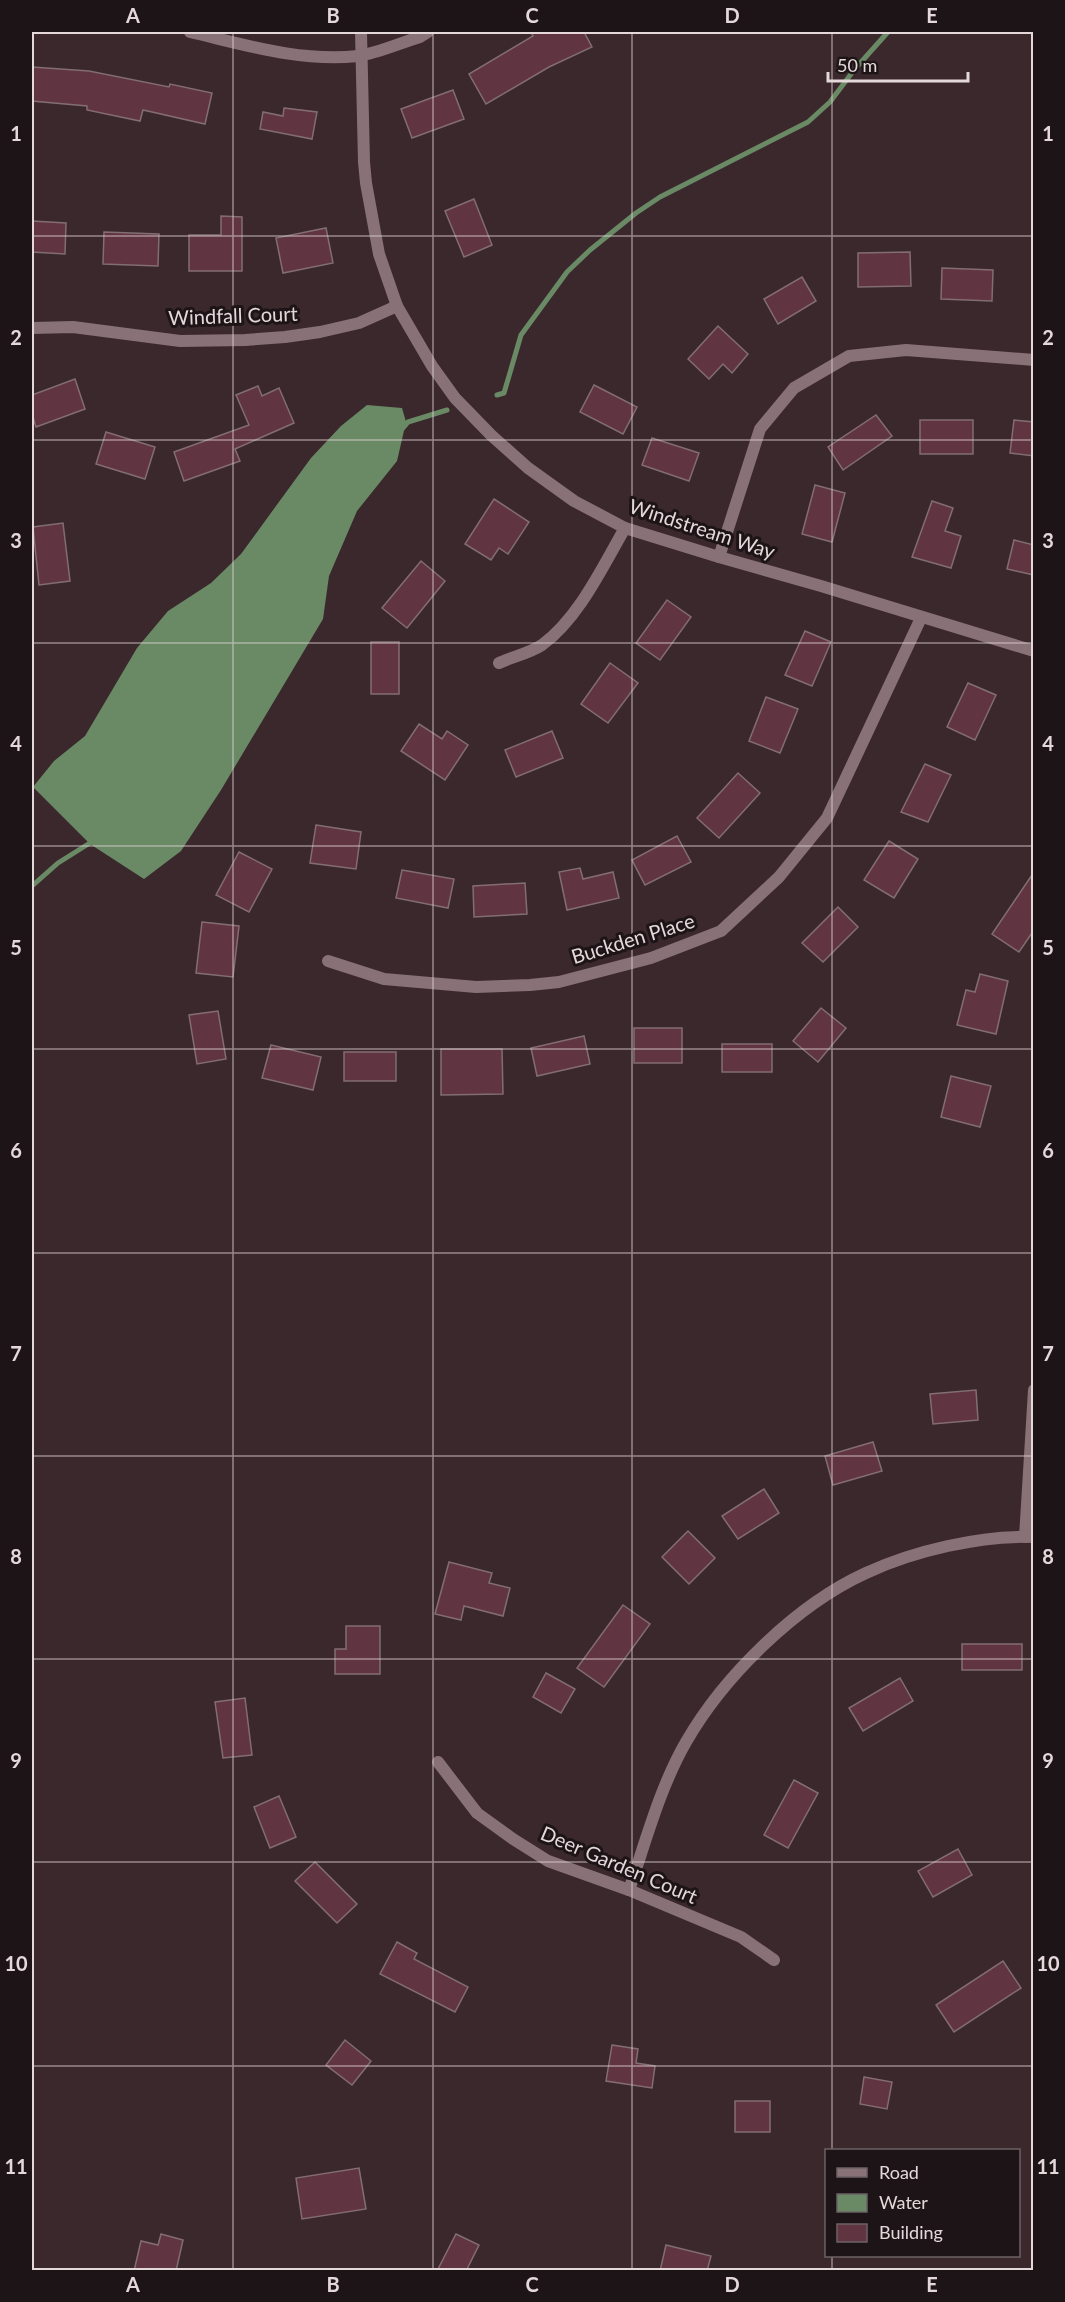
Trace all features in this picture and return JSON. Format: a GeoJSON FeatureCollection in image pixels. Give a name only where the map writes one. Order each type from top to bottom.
{"type":"FeatureCollection","features":[{"type":"Feature","properties":{"kind":"street"},"geometry":{"type":"LineString","coordinates":[[190,32],[288,55],[313,58],[360,56],[420,37],[428,32]]}},
{"type":"Feature","properties":{"kind":"street","name":"Windstream Way"},"geometry":{"type":"LineString","coordinates":[[361,32],[366,183],[379,254],[397,306],[432,366],[456,398],[491,435],[528,468],[574,501],[625,528],[718,558],[821,586],[1034,651]]}},
{"type":"Feature","properties":{"kind":"street","name":"Windfall Court"},"geometry":{"type":"LineString","coordinates":[[32,328],[73,327],[180,340],[285,338],[359,322],[397,306]]}},
{"type":"Feature","properties":{"kind":"street"},"geometry":{"type":"LineString","coordinates":[[718,558],[760,429],[794,388],[849,356],[906,350],[1034,360]]}},
{"type":"Feature","properties":{"kind":"street"},"geometry":{"type":"LineString","coordinates":[[499,663],[541,645],[562,626],[584,598],[625,528]]}},
{"type":"Feature","properties":{"kind":"street","name":"Buckden Place"},"geometry":{"type":"LineString","coordinates":[[328,961],[384,979],[476,987],[530,985],[559,982],[651,958],[721,931],[779,877],[827,818],[921,618]]}},
{"type":"Feature","properties":{"kind":"street"},"geometry":{"type":"LineString","coordinates":[[629,1890],[665,1785],[685,1743],[708,1708],[740,1669],[801,1612],[865,1573],[897,1561],[974,1542],[1029,1537],[1034,1390]]}},
{"type":"Feature","properties":{"kind":"street","name":"Deer Garden Court"},"geometry":{"type":"LineString","coordinates":[[438,1762],[477,1813],[549,1861],[629,1890],[741,1937],[774,1960]]}},
{"type":"Feature","properties":{"kind":"water"},"geometry":{"type":"Polygon","coordinates":[[[367,405],[402,408],[406,422],[397,461],[357,511],[329,576],[323,619],[221,790],[181,851],[144,879],[90,844],[33,787],[54,761],[85,736],[137,648],[168,611],[211,583],[241,554],[311,458],[341,426],[367,405]]]}},
{"type":"Feature","properties":{"kind":"building"},"geometry":{"type":"Polygon","coordinates":[[[531,32],[584,32],[592,47],[549,67],[486,104],[469,74],[533,36],[531,32]]]}},
{"type":"Feature","properties":{"kind":"building"},"geometry":{"type":"Polygon","coordinates":[[[32,67],[89,71],[212,93],[205,124],[143,110],[140,121],[87,110],[87,106],[32,101],[32,67]]]}},
{"type":"Feature","properties":{"kind":"building"},"geometry":{"type":"Polygon","coordinates":[[[453,90],[464,119],[412,138],[401,109],[453,90]]]}},
{"type":"Feature","properties":{"kind":"building"},"geometry":{"type":"Polygon","coordinates":[[[284,108],[317,112],[312,139],[260,129],[263,112],[283,116],[284,108]]]}},
{"type":"Feature","properties":{"kind":"building"},"geometry":{"type":"Polygon","coordinates":[[[474,199],[492,245],[464,257],[445,211],[474,199]]]}},
{"type":"Feature","properties":{"kind":"building"},"geometry":{"type":"Polygon","coordinates":[[[221,216],[242,217],[242,271],[189,271],[189,235],[221,235],[221,216]]]}},
{"type":"Feature","properties":{"kind":"building"},"geometry":{"type":"Polygon","coordinates":[[[32,221],[66,223],[65,254],[32,252],[32,221]]]}},
{"type":"Feature","properties":{"kind":"building"},"geometry":{"type":"Polygon","coordinates":[[[326,228],[333,263],[283,273],[276,238],[326,228]]]}},
{"type":"Feature","properties":{"kind":"building"},"geometry":{"type":"Polygon","coordinates":[[[104,232],[159,234],[158,266],[103,264],[104,232]]]}},
{"type":"Feature","properties":{"kind":"building"},"geometry":{"type":"Polygon","coordinates":[[[910,252],[911,286],[858,287],[858,253],[910,252]]]}},
{"type":"Feature","properties":{"kind":"building"},"geometry":{"type":"Polygon","coordinates":[[[942,268],[993,270],[992,301],[941,299],[942,268]]]}},
{"type":"Feature","properties":{"kind":"building"},"geometry":{"type":"Polygon","coordinates":[[[802,277],[816,301],[778,324],[764,299],[802,277]]]}},
{"type":"Feature","properties":{"kind":"building"},"geometry":{"type":"Polygon","coordinates":[[[718,326],[748,354],[732,373],[723,364],[709,379],[688,359],[718,326]]]}},
{"type":"Feature","properties":{"kind":"building"},"geometry":{"type":"Polygon","coordinates":[[[75,379],[85,409],[36,427],[32,414],[32,395],[75,379]]]}},
{"type":"Feature","properties":{"kind":"building"},"geometry":{"type":"Polygon","coordinates":[[[594,385],[637,407],[623,434],[580,412],[594,385]]]}},
{"type":"Feature","properties":{"kind":"building"},"geometry":{"type":"Polygon","coordinates":[[[258,386],[262,396],[279,388],[294,423],[235,449],[240,461],[184,481],[174,452],[249,425],[236,395],[258,386]]]}},
{"type":"Feature","properties":{"kind":"building"},"geometry":{"type":"Polygon","coordinates":[[[876,415],[892,436],[843,470],[828,447],[876,415]]]}},
{"type":"Feature","properties":{"kind":"building"},"geometry":{"type":"Polygon","coordinates":[[[920,420],[973,420],[973,454],[920,454],[920,420]]]}},
{"type":"Feature","properties":{"kind":"building"},"geometry":{"type":"Polygon","coordinates":[[[1014,420],[1034,422],[1034,456],[1010,453],[1014,420]]]}},
{"type":"Feature","properties":{"kind":"building"},"geometry":{"type":"Polygon","coordinates":[[[106,432],[155,447],[145,479],[96,464],[106,432]]]}},
{"type":"Feature","properties":{"kind":"building"},"geometry":{"type":"Polygon","coordinates":[[[652,438],[699,453],[689,481],[642,465],[652,438]]]}},
{"type":"Feature","properties":{"kind":"building"},"geometry":{"type":"Polygon","coordinates":[[[815,485],[845,493],[832,542],[802,534],[815,485]]]}},
{"type":"Feature","properties":{"kind":"building"},"geometry":{"type":"Polygon","coordinates":[[[494,499],[529,522],[508,554],[499,548],[491,560],[465,544],[494,499]]]}},
{"type":"Feature","properties":{"kind":"building"},"geometry":{"type":"Polygon","coordinates":[[[932,501],[953,508],[945,531],[961,536],[951,568],[912,557],[932,501]]]}},
{"type":"Feature","properties":{"kind":"building"},"geometry":{"type":"Polygon","coordinates":[[[63,523],[70,581],[39,585],[33,527],[63,523]]]}},
{"type":"Feature","properties":{"kind":"building"},"geometry":{"type":"Polygon","coordinates":[[[1014,540],[1034,545],[1034,575],[1007,569],[1014,540]]]}},
{"type":"Feature","properties":{"kind":"building"},"geometry":{"type":"Polygon","coordinates":[[[421,561],[445,581],[407,628],[382,608],[421,561]]]}},
{"type":"Feature","properties":{"kind":"building"},"geometry":{"type":"Polygon","coordinates":[[[667,600],[691,617],[660,660],[636,643],[667,600]]]}},
{"type":"Feature","properties":{"kind":"building"},"geometry":{"type":"Polygon","coordinates":[[[805,631],[831,642],[812,686],[785,675],[805,631]]]}},
{"type":"Feature","properties":{"kind":"building"},"geometry":{"type":"Polygon","coordinates":[[[371,642],[399,642],[399,694],[371,694],[371,642]]]}},
{"type":"Feature","properties":{"kind":"building"},"geometry":{"type":"Polygon","coordinates":[[[610,663],[638,683],[608,723],[581,704],[610,663]]]}},
{"type":"Feature","properties":{"kind":"building"},"geometry":{"type":"Polygon","coordinates":[[[968,683],[996,695],[975,740],[947,727],[968,683]]]}},
{"type":"Feature","properties":{"kind":"building"},"geometry":{"type":"Polygon","coordinates":[[[766,697],[798,709],[780,753],[749,741],[766,697]]]}},
{"type":"Feature","properties":{"kind":"building"},"geometry":{"type":"Polygon","coordinates":[[[419,724],[442,739],[447,731],[468,745],[445,780],[401,751],[419,724]]]}},
{"type":"Feature","properties":{"kind":"building"},"geometry":{"type":"Polygon","coordinates":[[[552,731],[563,758],[516,777],[505,750],[552,731]]]}},
{"type":"Feature","properties":{"kind":"building"},"geometry":{"type":"Polygon","coordinates":[[[925,764],[951,775],[928,822],[901,812],[925,764]]]}},
{"type":"Feature","properties":{"kind":"building"},"geometry":{"type":"Polygon","coordinates":[[[738,773],[760,793],[719,838],[697,818],[738,773]]]}},
{"type":"Feature","properties":{"kind":"building"},"geometry":{"type":"Polygon","coordinates":[[[316,825],[361,832],[356,869],[310,863],[316,825]]]}},
{"type":"Feature","properties":{"kind":"building"},"geometry":{"type":"Polygon","coordinates":[[[677,836],[691,862],[645,885],[632,860],[677,836]]]}},
{"type":"Feature","properties":{"kind":"building"},"geometry":{"type":"Polygon","coordinates":[[[889,841],[918,859],[894,898],[864,880],[889,841]]]}},
{"type":"Feature","properties":{"kind":"building"},"geometry":{"type":"Polygon","coordinates":[[[239,852],[272,869],[249,912],[216,895],[239,852]]]}},
{"type":"Feature","properties":{"kind":"building"},"geometry":{"type":"Polygon","coordinates":[[[580,868],[583,879],[613,872],[619,898],[567,910],[559,872],[580,868]]]}},
{"type":"Feature","properties":{"kind":"building"},"geometry":{"type":"Polygon","coordinates":[[[402,870],[454,879],[448,908],[396,898],[402,870]]]}},
{"type":"Feature","properties":{"kind":"building"},"geometry":{"type":"Polygon","coordinates":[[[1034,872],[1034,930],[1019,952],[992,934],[1034,872]]]}},
{"type":"Feature","properties":{"kind":"building"},"geometry":{"type":"Polygon","coordinates":[[[525,883],[527,914],[474,917],[473,886],[525,883]]]}},
{"type":"Feature","properties":{"kind":"building"},"geometry":{"type":"Polygon","coordinates":[[[838,907],[858,927],[823,962],[802,943],[838,907]]]}},
{"type":"Feature","properties":{"kind":"building"},"geometry":{"type":"Polygon","coordinates":[[[202,922],[239,926],[233,977],[196,973],[202,922]]]}},
{"type":"Feature","properties":{"kind":"building"},"geometry":{"type":"Polygon","coordinates":[[[980,974],[1008,981],[996,1034],[957,1025],[966,990],[975,992],[980,974]]]}},
{"type":"Feature","properties":{"kind":"building"},"geometry":{"type":"Polygon","coordinates":[[[821,1008],[846,1028],[818,1062],[793,1041],[821,1008]]]}},
{"type":"Feature","properties":{"kind":"building"},"geometry":{"type":"Polygon","coordinates":[[[218,1011],[226,1059],[197,1064],[189,1015],[218,1011]]]}},
{"type":"Feature","properties":{"kind":"building"},"geometry":{"type":"Polygon","coordinates":[[[634,1028],[682,1028],[682,1063],[634,1063],[634,1028]]]}},
{"type":"Feature","properties":{"kind":"building"},"geometry":{"type":"Polygon","coordinates":[[[584,1036],[590,1064],[537,1076],[531,1048],[584,1036]]]}},
{"type":"Feature","properties":{"kind":"building"},"geometry":{"type":"Polygon","coordinates":[[[722,1044],[772,1044],[772,1072],[722,1072],[722,1044]]]}},
{"type":"Feature","properties":{"kind":"building"},"geometry":{"type":"Polygon","coordinates":[[[271,1045],[321,1057],[313,1090],[262,1078],[271,1045]]]}},
{"type":"Feature","properties":{"kind":"building"},"geometry":{"type":"Polygon","coordinates":[[[441,1049],[502,1049],[503,1094],[441,1095],[441,1049]]]}},
{"type":"Feature","properties":{"kind":"building"},"geometry":{"type":"Polygon","coordinates":[[[344,1052],[396,1052],[396,1081],[344,1081],[344,1052]]]}},
{"type":"Feature","properties":{"kind":"building"},"geometry":{"type":"Polygon","coordinates":[[[951,1076],[991,1086],[980,1127],[941,1117],[951,1076]]]}},
{"type":"Feature","properties":{"kind":"building"},"geometry":{"type":"Polygon","coordinates":[[[976,1390],[978,1420],[933,1424],[930,1394],[976,1390]]]}},
{"type":"Feature","properties":{"kind":"building"},"geometry":{"type":"Polygon","coordinates":[[[873,1442],[882,1471],[833,1485],[825,1456],[873,1442]]]}},
{"type":"Feature","properties":{"kind":"building"},"geometry":{"type":"Polygon","coordinates":[[[764,1489],[779,1513],[738,1539],[722,1516],[764,1489]]]}},
{"type":"Feature","properties":{"kind":"building"},"geometry":{"type":"Polygon","coordinates":[[[688,1531],[715,1558],[689,1584],[662,1557],[688,1531]]]}},
{"type":"Feature","properties":{"kind":"building"},"geometry":{"type":"Polygon","coordinates":[[[449,1562],[492,1573],[489,1583],[510,1588],[503,1616],[464,1606],[461,1620],[435,1614],[449,1562]]]}},
{"type":"Feature","properties":{"kind":"building"},"geometry":{"type":"Polygon","coordinates":[[[623,1605],[650,1624],[604,1687],[577,1668],[623,1605]]]}},
{"type":"Feature","properties":{"kind":"building"},"geometry":{"type":"Polygon","coordinates":[[[346,1626],[380,1626],[380,1674],[335,1674],[335,1649],[346,1649],[346,1626]]]}},
{"type":"Feature","properties":{"kind":"building"},"geometry":{"type":"Polygon","coordinates":[[[962,1644],[1022,1644],[1022,1670],[962,1670],[962,1644]]]}},
{"type":"Feature","properties":{"kind":"building"},"geometry":{"type":"Polygon","coordinates":[[[546,1673],[575,1689],[561,1713],[533,1697],[546,1673]]]}},
{"type":"Feature","properties":{"kind":"building"},"geometry":{"type":"Polygon","coordinates":[[[900,1678],[913,1701],[863,1731],[849,1708],[900,1678]]]}},
{"type":"Feature","properties":{"kind":"building"},"geometry":{"type":"Polygon","coordinates":[[[245,1698],[252,1755],[223,1758],[215,1702],[245,1698]]]}},
{"type":"Feature","properties":{"kind":"building"},"geometry":{"type":"Polygon","coordinates":[[[794,1780],[818,1793],[788,1848],[764,1835],[794,1780]]]}},
{"type":"Feature","properties":{"kind":"building"},"geometry":{"type":"Polygon","coordinates":[[[279,1796],[296,1837],[270,1848],[254,1807],[279,1796]]]}},
{"type":"Feature","properties":{"kind":"building"},"geometry":{"type":"Polygon","coordinates":[[[958,1849],[972,1875],[933,1897],[918,1871],[958,1849]]]}},
{"type":"Feature","properties":{"kind":"building"},"geometry":{"type":"Polygon","coordinates":[[[315,1862],[357,1904],[337,1923],[295,1881],[315,1862]]]}},
{"type":"Feature","properties":{"kind":"building"},"geometry":{"type":"Polygon","coordinates":[[[397,1942],[417,1953],[414,1959],[468,1987],[455,2012],[380,1974],[397,1942]]]}},
{"type":"Feature","properties":{"kind":"building"},"geometry":{"type":"Polygon","coordinates":[[[1003,1961],[1021,1988],[954,2032],[936,2005],[1003,1961]]]}},
{"type":"Feature","properties":{"kind":"building"},"geometry":{"type":"Polygon","coordinates":[[[345,2040],[371,2061],[352,2085],[326,2065],[345,2040]]]}},
{"type":"Feature","properties":{"kind":"building"},"geometry":{"type":"Polygon","coordinates":[[[612,2045],[638,2049],[636,2063],[655,2066],[652,2088],[606,2081],[612,2045]]]}},
{"type":"Feature","properties":{"kind":"building"},"geometry":{"type":"Polygon","coordinates":[[[864,2077],[892,2082],[887,2109],[860,2104],[864,2077]]]}},
{"type":"Feature","properties":{"kind":"building"},"geometry":{"type":"Polygon","coordinates":[[[735,2101],[770,2101],[770,2132],[735,2132],[735,2101]]]}},
{"type":"Feature","properties":{"kind":"building"},"geometry":{"type":"Polygon","coordinates":[[[359,2168],[366,2209],[302,2219],[296,2178],[359,2168]]]}},
{"type":"Feature","properties":{"kind":"building"},"geometry":{"type":"Polygon","coordinates":[[[161,2234],[183,2240],[176,2271],[134,2271],[141,2241],[158,2245],[161,2234]]]}},
{"type":"Feature","properties":{"kind":"building"},"geometry":{"type":"Polygon","coordinates":[[[456,2234],[479,2245],[466,2271],[437,2271],[456,2234]]]}},
{"type":"Feature","properties":{"kind":"building"},"geometry":{"type":"Polygon","coordinates":[[[666,2245],[711,2256],[707,2271],[660,2271],[666,2245]]]}},
{"type":"Feature","properties":{"kind":"waterway"},"geometry":{"type":"LineString","coordinates":[[497,395],[504,393],[521,335],[567,272],[590,250],[660,197],[808,122],[830,102],[854,70],[888,32]]}},
{"type":"Feature","properties":{"kind":"waterway"},"geometry":{"type":"LineString","coordinates":[[402,429],[408,422],[447,410]]}},
{"type":"Feature","properties":{"kind":"waterway"},"geometry":{"type":"LineString","coordinates":[[32,886],[58,863],[93,841]]}}]}
